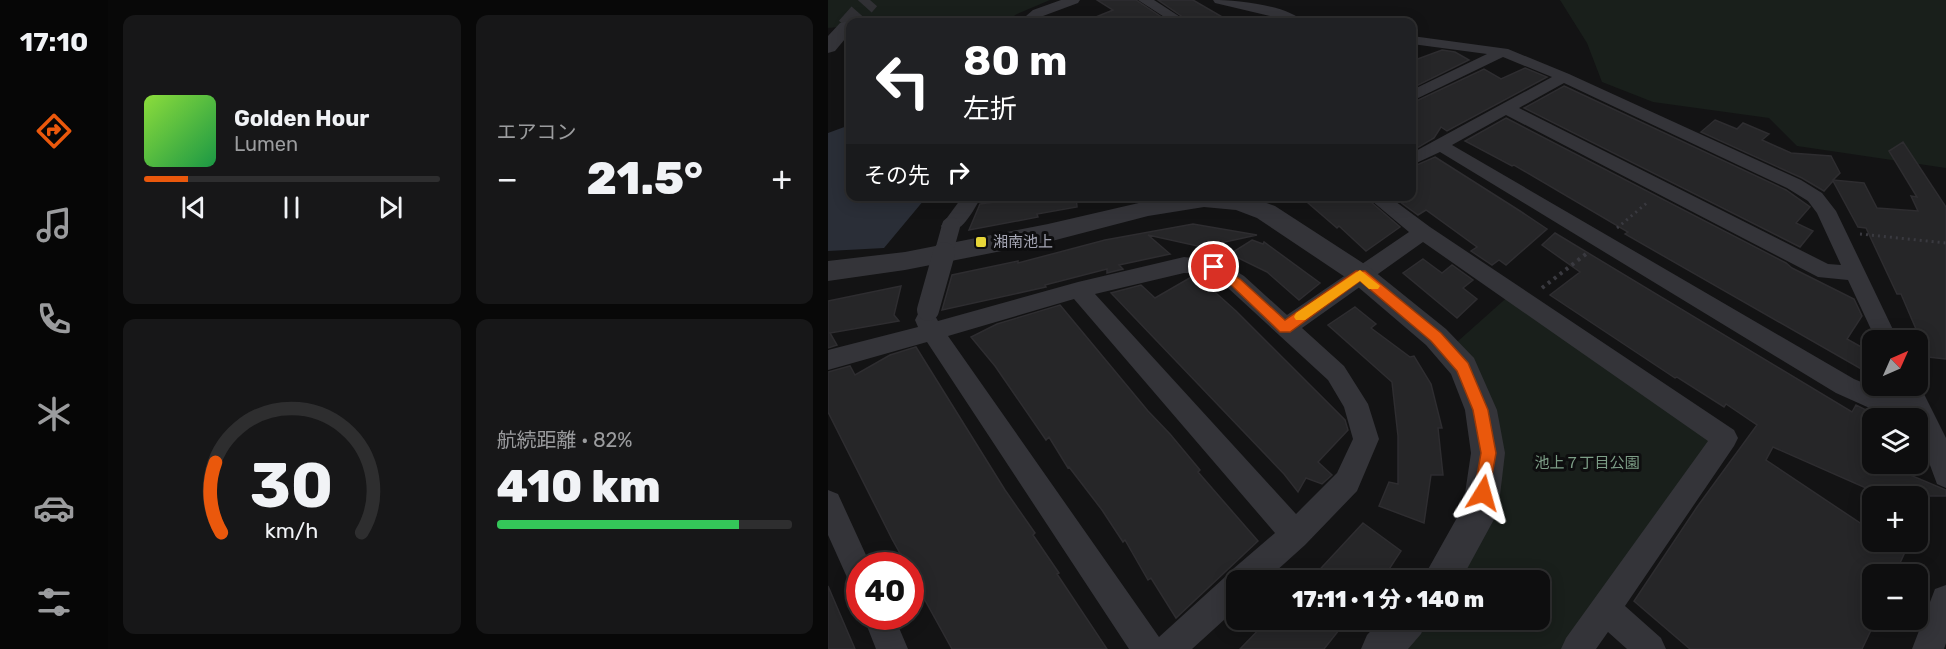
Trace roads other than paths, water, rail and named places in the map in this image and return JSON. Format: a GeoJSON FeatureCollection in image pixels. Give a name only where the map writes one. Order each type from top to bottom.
{"type":"FeatureCollection","features":[{"type":"Feature","properties":{"kind":"street"},"geometry":{"type":"LineString","coordinates":[[1031,18],[1047,9],[1073,0]]}},
{"type":"Feature","properties":{"kind":"street"},"geometry":{"type":"LineString","coordinates":[[1145,0],[1175,18]]}},
{"type":"Feature","properties":{"kind":"street"},"geometry":{"type":"LineString","coordinates":[[1158,7],[1176,0]]}},
{"type":"Feature","properties":{"kind":"street"},"geometry":{"type":"LineString","coordinates":[[1220,0],[1289,18]]}},
{"type":"Feature","properties":{"kind":"street"},"geometry":{"type":"LineString","coordinates":[[1047,9],[1060,18]]}},
{"type":"Feature","properties":{"kind":"street"},"geometry":{"type":"LineString","coordinates":[[828,47],[846,27]]}},
{"type":"Feature","properties":{"kind":"street"},"geometry":{"type":"LineString","coordinates":[[1416,41],[1503,52],[1564,77],[1794,184],[1821,204],[1826,211],[1882,330]]}},
{"type":"Feature","properties":{"kind":"street"},"geometry":{"type":"LineString","coordinates":[[1416,47],[1427,42]]}},
{"type":"Feature","properties":{"kind":"street"},"geometry":{"type":"LineString","coordinates":[[1416,94],[1503,52]]}},
{"type":"Feature","properties":{"kind":"street"},"geometry":{"type":"LineString","coordinates":[[1416,158],[1564,77]]}},
{"type":"Feature","properties":{"kind":"street"},"geometry":{"type":"LineString","coordinates":[[1507,110],[1825,272],[1856,273]]}},
{"type":"Feature","properties":{"kind":"street"},"geometry":{"type":"LineString","coordinates":[[1440,145],[1845,387],[1862,394]]}},
{"type":"Feature","properties":{"kind":"street"},"geometry":{"type":"LineString","coordinates":[[969,201],[951,226],[930,321],[1148,649]]}},
{"type":"Feature","properties":{"kind":"street"},"geometry":{"type":"LineString","coordinates":[[828,271],[905,261],[1048,233],[1148,208],[1192,201]]}},
{"type":"Feature","properties":{"kind":"street"},"geometry":{"type":"LineString","coordinates":[[1245,201],[1266,212],[1360,274],[1436,337],[1463,367],[1481,410],[1488,453],[1480,512],[1447,570]]}},
{"type":"Feature","properties":{"kind":"street"},"geometry":{"type":"LineString","coordinates":[[1382,201],[1423,232],[1725,438],[1577,649]]}},
{"type":"Feature","properties":{"kind":"street"},"geometry":{"type":"LineString","coordinates":[[1285,328],[1423,232]]}},
{"type":"Feature","properties":{"kind":"street"},"geometry":{"type":"LineString","coordinates":[[828,360],[930,321],[1184,265],[1214,267],[1236,282],[1336,373],[1356,405],[1366,439],[1347,482],[1295,535],[1255,570]]}},
{"type":"Feature","properties":{"kind":"street"},"geometry":{"type":"LineString","coordinates":[[1078,290],[1295,535]]}},
{"type":"Feature","properties":{"kind":"street"},"geometry":{"type":"LineString","coordinates":[[1867,396],[1874,399],[1897,396]]}},
{"type":"Feature","properties":{"kind":"street"},"geometry":{"type":"LineString","coordinates":[[1913,396],[1931,432],[1946,475]]}},
{"type":"Feature","properties":{"kind":"street"},"geometry":{"type":"LineString","coordinates":[[828,503],[850,552]]}},
{"type":"Feature","properties":{"kind":"street"},"geometry":{"type":"LineString","coordinates":[[1169,649],[1226,597]]}},
{"type":"Feature","properties":{"kind":"street"},"geometry":{"type":"LineString","coordinates":[[1928,649],[1946,600]]}},
{"type":"Feature","properties":{"kind":"street"},"geometry":{"type":"LineString","coordinates":[[1606,609],[1650,649]]}},
{"type":"Feature","properties":{"kind":"street"},"geometry":{"type":"LineString","coordinates":[[884,630],[892,649]]}},
{"type":"Feature","properties":{"kind":"street"},"geometry":{"type":"LineString","coordinates":[[1381,649],[1398,630]]}},
{"type":"Feature","properties":{"kind":"tunnel"},"geometry":{"type":"LineString","coordinates":[[854,18],[870,0]]}},
{"type":"Feature","properties":{"kind":"place","name":"湘南池上"},"geometry":{"type":"Point","coordinates":[981,242]}},
{"type":"Feature","properties":{"kind":"park label","name":"池上７丁目公園"},"geometry":{"type":"Point","coordinates":[1587,463]}}]}
